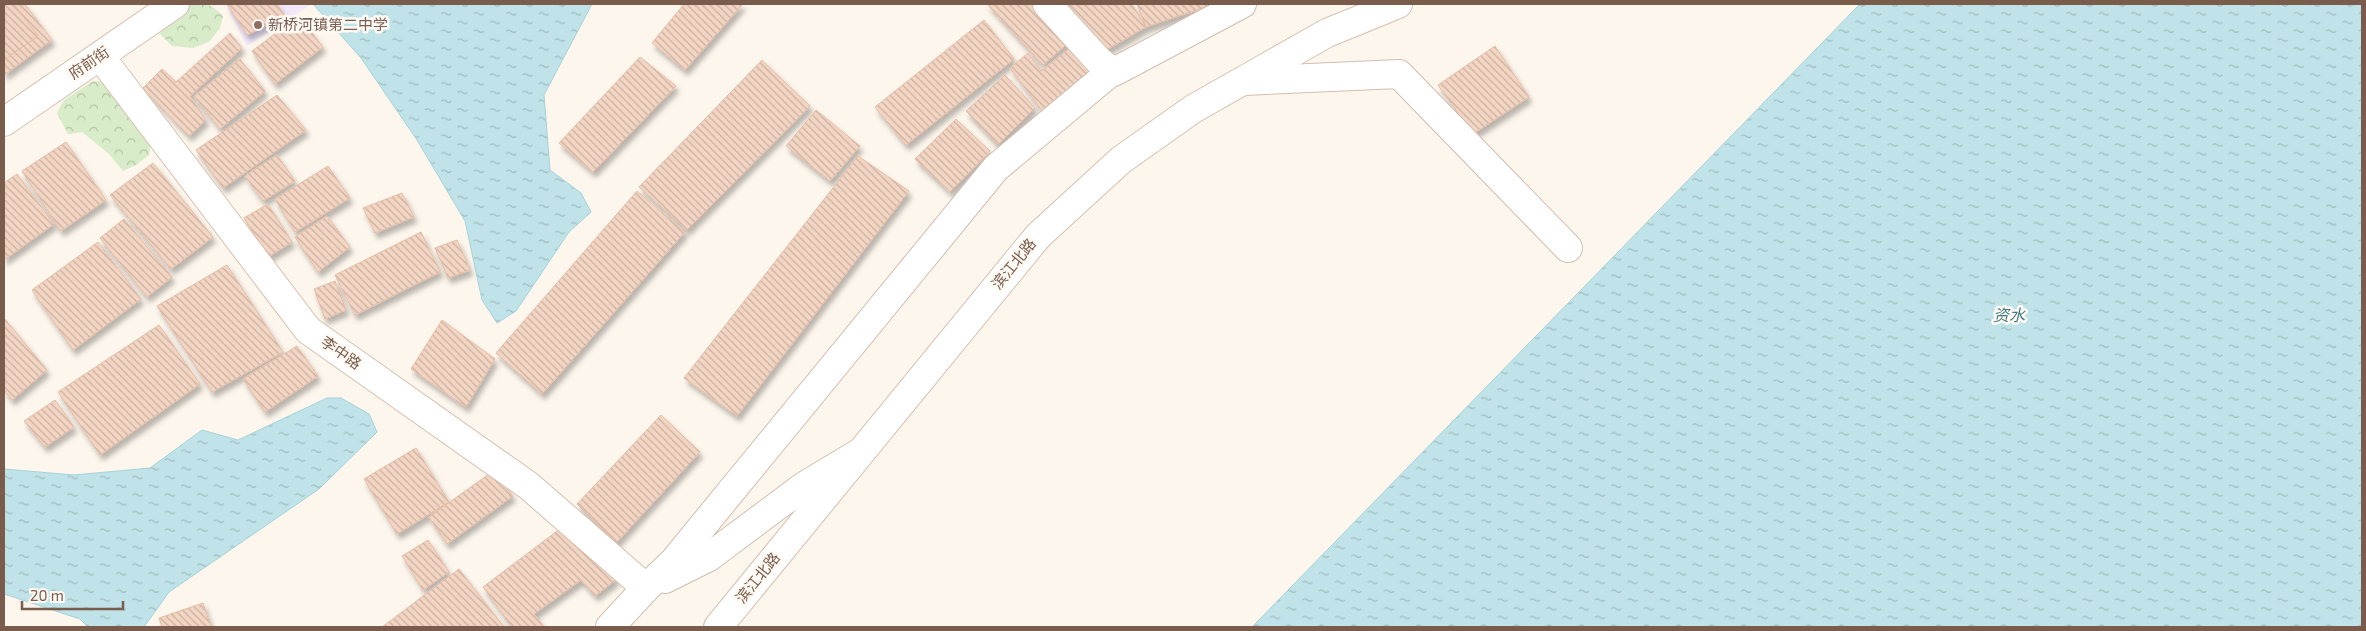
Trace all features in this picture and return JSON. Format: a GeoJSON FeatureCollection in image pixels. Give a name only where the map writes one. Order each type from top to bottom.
{"type":"FeatureCollection","features":[{"type":"Feature","properties":{"kind":"street","name":"府前街"},"geometry":{"type":"LineString","coordinates":[[4,122],[175,4]]}},
{"type":"Feature","properties":{"kind":"street"},"geometry":{"type":"LineString","coordinates":[[1047,4],[1099,61],[1112,71]]}},
{"type":"Feature","properties":{"kind":"street"},"geometry":{"type":"LineString","coordinates":[[610,627],[674,561],[996,168],[1112,71],[1114,72],[1242,4]]}},
{"type":"Feature","properties":{"kind":"street","name":"滨江北路"},"geometry":{"type":"LineString","coordinates":[[718,627],[1038,236],[1121,160],[1194,109],[1327,33],[1398,4]]}},
{"type":"Feature","properties":{"kind":"street","name":"李中路"},"geometry":{"type":"LineString","coordinates":[[100,56],[308,330],[529,486],[646,588]]}},
{"type":"Feature","properties":{"kind":"street"},"geometry":{"type":"LineString","coordinates":[[1244,81],[1400,74],[1568,248]]}},
{"type":"Feature","properties":{"kind":"street"},"geometry":{"type":"LineString","coordinates":[[646,588],[709,557],[804,486],[862,451]]}},
{"type":"Feature","properties":{"kind":"shaded area","name":"新桥河镇第二中学"},"geometry":{"type":"Polygon","coordinates":[[[225,4],[312,4],[247,46],[225,4]]]}},
{"type":"Feature","properties":{"kind":"green space"},"geometry":{"type":"Polygon","coordinates":[[[189,4],[204,4],[215,9],[223,16],[220,28],[209,42],[193,48],[172,46],[160,34],[170,17],[189,4]]]}},
{"type":"Feature","properties":{"kind":"green space"},"geometry":{"type":"Polygon","coordinates":[[[93,81],[108,82],[151,140],[149,155],[136,165],[123,171],[109,154],[82,132],[68,134],[57,113],[64,100],[93,81]]]}},
{"type":"Feature","properties":{"kind":"water"},"geometry":{"type":"Polygon","coordinates":[[[313,4],[592,4],[544,95],[550,170],[581,193],[591,212],[569,232],[516,311],[497,323],[482,300],[465,221],[417,140],[361,58],[313,4]]]}},
{"type":"Feature","properties":{"kind":"water","name":"资水"},"geometry":{"type":"Polygon","coordinates":[[[1860,4],[2362,4],[2362,627],[1252,627],[1860,4]]]}},
{"type":"Feature","properties":{"kind":"water"},"geometry":{"type":"Polygon","coordinates":[[[327,398],[341,398],[369,414],[377,432],[319,489],[169,592],[144,627],[88,627],[80,619],[4,594],[4,469],[74,475],[150,468],[202,430],[238,440],[327,398]]]}},
{"type":"Feature","properties":{"kind":"building"},"geometry":{"type":"Polygon","coordinates":[[[4,4],[14,4],[38,36],[4,60],[4,4]]]}},
{"type":"Feature","properties":{"kind":"building"},"geometry":{"type":"Polygon","coordinates":[[[4,4],[25,4],[52,40],[4,75],[4,4]]]}},
{"type":"Feature","properties":{"kind":"building"},"geometry":{"type":"Polygon","coordinates":[[[227,4],[277,4],[285,16],[247,35],[227,4]]]}},
{"type":"Feature","properties":{"kind":"building"},"geometry":{"type":"Polygon","coordinates":[[[684,4],[743,4],[685,70],[652,43],[684,4]]]}},
{"type":"Feature","properties":{"kind":"building"},"geometry":{"type":"Polygon","coordinates":[[[987,4],[1040,4],[1073,39],[1043,65],[987,4]]]}},
{"type":"Feature","properties":{"kind":"building"},"geometry":{"type":"Polygon","coordinates":[[[1063,4],[1132,4],[1146,27],[1096,56],[1063,4]]]}},
{"type":"Feature","properties":{"kind":"building"},"geometry":{"type":"Polygon","coordinates":[[[1137,4],[1214,4],[1146,27],[1137,4]]]}},
{"type":"Feature","properties":{"kind":"building"},"geometry":{"type":"Polygon","coordinates":[[[299,16],[323,47],[275,84],[252,51],[299,16]]]}},
{"type":"Feature","properties":{"kind":"building"},"geometry":{"type":"Polygon","coordinates":[[[984,20],[1014,59],[906,145],[875,107],[984,20]]]}},
{"type":"Feature","properties":{"kind":"building"},"geometry":{"type":"Polygon","coordinates":[[[230,33],[242,48],[190,96],[206,120],[189,136],[143,88],[162,69],[176,82],[230,33]]]}},
{"type":"Feature","properties":{"kind":"building"},"geometry":{"type":"Polygon","coordinates":[[[1074,45],[1096,71],[1043,112],[1010,68],[1028,53],[1041,71],[1074,45]]]}},
{"type":"Feature","properties":{"kind":"building"},"geometry":{"type":"Polygon","coordinates":[[[1495,46],[1529,97],[1473,134],[1438,85],[1495,46]]]}},
{"type":"Feature","properties":{"kind":"building"},"geometry":{"type":"Polygon","coordinates":[[[640,57],[676,86],[593,172],[559,143],[640,57]]]}},
{"type":"Feature","properties":{"kind":"building"},"geometry":{"type":"Polygon","coordinates":[[[240,59],[265,91],[220,129],[194,96],[240,59]]]}},
{"type":"Feature","properties":{"kind":"building"},"geometry":{"type":"Polygon","coordinates":[[[762,60],[810,106],[687,230],[639,187],[762,60]]]}},
{"type":"Feature","properties":{"kind":"building"},"geometry":{"type":"Polygon","coordinates":[[[1005,75],[1035,108],[998,145],[966,111],[1005,75]]]}},
{"type":"Feature","properties":{"kind":"building"},"geometry":{"type":"Polygon","coordinates":[[[277,95],[306,130],[223,188],[196,150],[277,95]]]}},
{"type":"Feature","properties":{"kind":"building"},"geometry":{"type":"Polygon","coordinates":[[[816,110],[860,146],[830,181],[786,146],[816,110]]]}},
{"type":"Feature","properties":{"kind":"building"},"geometry":{"type":"Polygon","coordinates":[[[956,119],[990,151],[950,192],[915,159],[956,119]]]}},
{"type":"Feature","properties":{"kind":"building"},"geometry":{"type":"Polygon","coordinates":[[[66,142],[106,200],[61,231],[22,171],[66,142]]]}},
{"type":"Feature","properties":{"kind":"building"},"geometry":{"type":"Polygon","coordinates":[[[277,155],[295,181],[263,201],[245,176],[277,155]]]}},
{"type":"Feature","properties":{"kind":"building"},"geometry":{"type":"Polygon","coordinates":[[[858,156],[909,191],[737,416],[684,378],[858,156]]]}},
{"type":"Feature","properties":{"kind":"building"},"geometry":{"type":"Polygon","coordinates":[[[153,163],[213,237],[171,269],[110,195],[153,163]]]}},
{"type":"Feature","properties":{"kind":"building"},"geometry":{"type":"Polygon","coordinates":[[[328,166],[350,198],[295,232],[275,199],[328,166]]]}},
{"type":"Feature","properties":{"kind":"building"},"geometry":{"type":"Polygon","coordinates":[[[17,174],[54,224],[4,260],[4,183],[17,174]]]}},
{"type":"Feature","properties":{"kind":"building"},"geometry":{"type":"Polygon","coordinates":[[[637,191],[685,232],[542,394],[496,353],[637,191]]]}},
{"type":"Feature","properties":{"kind":"building"},"geometry":{"type":"Polygon","coordinates":[[[402,193],[414,217],[375,233],[363,208],[402,193]]]}},
{"type":"Feature","properties":{"kind":"building"},"geometry":{"type":"Polygon","coordinates":[[[268,204],[292,242],[268,257],[244,218],[268,204]]]}},
{"type":"Feature","properties":{"kind":"building"},"geometry":{"type":"Polygon","coordinates":[[[327,216],[350,247],[318,272],[295,237],[327,216]]]}},
{"type":"Feature","properties":{"kind":"building"},"geometry":{"type":"Polygon","coordinates":[[[124,219],[172,277],[147,297],[100,238],[124,219]]]}},
{"type":"Feature","properties":{"kind":"building"},"geometry":{"type":"Polygon","coordinates":[[[421,232],[440,272],[355,315],[335,275],[421,232]]]}},
{"type":"Feature","properties":{"kind":"building"},"geometry":{"type":"Polygon","coordinates":[[[457,240],[470,270],[448,278],[435,248],[457,240]]]}},
{"type":"Feature","properties":{"kind":"building"},"geometry":{"type":"Polygon","coordinates":[[[98,242],[141,299],[73,350],[32,290],[98,242]]]}},
{"type":"Feature","properties":{"kind":"building"},"geometry":{"type":"Polygon","coordinates":[[[227,265],[283,352],[212,392],[157,306],[227,265]]]}},
{"type":"Feature","properties":{"kind":"building"},"geometry":{"type":"Polygon","coordinates":[[[335,281],[346,310],[325,319],[314,289],[335,281]]]}},
{"type":"Feature","properties":{"kind":"building"},"geometry":{"type":"Polygon","coordinates":[[[4,318],[47,370],[12,400],[4,390],[4,318]]]}},
{"type":"Feature","properties":{"kind":"building"},"geometry":{"type":"Polygon","coordinates":[[[442,320],[495,359],[466,407],[411,369],[442,320]]]}},
{"type":"Feature","properties":{"kind":"building"},"geometry":{"type":"Polygon","coordinates":[[[159,325],[200,384],[100,455],[58,392],[159,325]]]}},
{"type":"Feature","properties":{"kind":"building"},"geometry":{"type":"Polygon","coordinates":[[[297,346],[318,376],[265,412],[243,379],[297,346]]]}},
{"type":"Feature","properties":{"kind":"building"},"geometry":{"type":"Polygon","coordinates":[[[55,400],[74,427],[45,447],[24,421],[55,400]]]}},
{"type":"Feature","properties":{"kind":"building"},"geometry":{"type":"Polygon","coordinates":[[[661,415],[700,452],[616,543],[577,504],[661,415]]]}},
{"type":"Feature","properties":{"kind":"building"},"geometry":{"type":"Polygon","coordinates":[[[416,448],[449,502],[397,534],[364,479],[416,448]]]}},
{"type":"Feature","properties":{"kind":"building"},"geometry":{"type":"Polygon","coordinates":[[[493,471],[513,496],[447,544],[429,517],[493,471]]]}},
{"type":"Feature","properties":{"kind":"building"},"geometry":{"type":"Polygon","coordinates":[[[569,522],[617,579],[595,596],[581,580],[534,614],[544,627],[512,627],[483,587],[569,522]]]}},
{"type":"Feature","properties":{"kind":"building"},"geometry":{"type":"Polygon","coordinates":[[[428,540],[449,572],[423,590],[402,556],[428,540]]]}},
{"type":"Feature","properties":{"kind":"building"},"geometry":{"type":"Polygon","coordinates":[[[459,569],[504,627],[382,627],[459,569]]]}},
{"type":"Feature","properties":{"kind":"building"},"geometry":{"type":"Polygon","coordinates":[[[203,603],[211,627],[162,627],[159,618],[203,603]]]}},
{"type":"Feature","properties":{"kind":"place","name":"新桥河镇第二中学"},"geometry":{"type":"Point","coordinates":[258,25]}}]}
